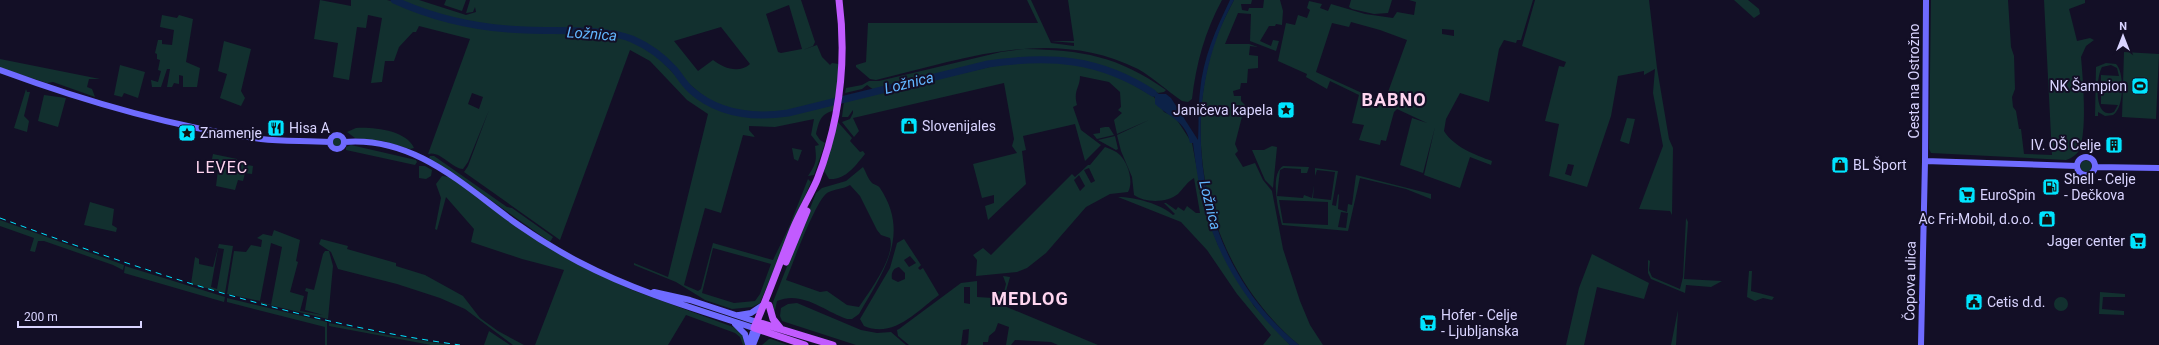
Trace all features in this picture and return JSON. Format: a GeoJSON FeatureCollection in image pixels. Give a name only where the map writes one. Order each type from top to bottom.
{"type":"FeatureCollection","features":[{"type":"Feature","properties":{"kind":"main road"},"geometry":{"type":"LineString","coordinates":[[753,345],[766,304],[815,190],[816,182],[827,149],[836,111],[840,82],[842,38],[839,0]]}},
{"type":"Feature","properties":{"kind":"main road","name":"Cesta na Ostrožno"},"geometry":{"type":"LineString","coordinates":[[1924,217],[1926,0]]}},
{"type":"Feature","properties":{"kind":"main road"},"geometry":{"type":"LineString","coordinates":[[0,70],[119,109],[217,131],[284,141],[330,142]]}},
{"type":"Feature","properties":{"kind":"main road"},"geometry":{"type":"LineString","coordinates":[[330,142],[332,137],[337,135],[342,137],[344,142]]}},
{"type":"Feature","properties":{"kind":"main road"},"geometry":{"type":"LineString","coordinates":[[330,142],[332,147],[337,149],[342,147],[344,142]]}},
{"type":"Feature","properties":{"kind":"main road"},"geometry":{"type":"LineString","coordinates":[[344,142],[370,142],[390,146],[429,160],[452,174],[517,223],[557,250],[579,262],[645,292],[732,321],[784,331],[833,345]]}},
{"type":"Feature","properties":{"kind":"main road"},"geometry":{"type":"LineString","coordinates":[[2086,157],[2094,161],[2095,167],[2091,174],[2086,175],[2081,174],[2077,166],[2081,159],[2086,157]]}},
{"type":"Feature","properties":{"kind":"main road"},"geometry":{"type":"LineString","coordinates":[[1925,161],[2077,166]]}},
{"type":"Feature","properties":{"kind":"main road"},"geometry":{"type":"LineString","coordinates":[[2095,167],[2159,168]]}},
{"type":"Feature","properties":{"kind":"main road","name":"Čopova ulica"},"geometry":{"type":"LineString","coordinates":[[1921,345],[1924,217]]}},
{"type":"Feature","properties":{"kind":"main road"},"geometry":{"type":"LineString","coordinates":[[630,285],[690,300],[735,315],[805,345]]}},
{"type":"Feature","properties":{"kind":"main road"},"geometry":{"type":"LineString","coordinates":[[735,315],[751,314],[766,304]]}},
{"type":"Feature","properties":{"kind":"main road"},"geometry":{"type":"LineString","coordinates":[[766,304],[773,320],[784,331]]}},
{"type":"Feature","properties":{"kind":"main road"},"geometry":{"type":"LineString","coordinates":[[732,321],[745,334],[748,345]]}},
{"type":"Feature","properties":{"kind":"main road"},"geometry":{"type":"LineString","coordinates":[[748,345],[758,326]]}},
{"type":"Feature","properties":{"kind":"green space"},"geometry":{"type":"Polygon","coordinates":[[[320,0],[351,6],[351,0],[387,0],[433,17],[472,26],[525,32],[606,35],[627,39],[652,52],[701,100],[719,109],[737,115],[756,116],[795,113],[835,104],[833,111],[823,116],[818,126],[816,134],[820,140],[825,143],[814,175],[808,176],[815,162],[815,146],[819,145],[811,135],[814,119],[775,127],[749,126],[749,130],[755,137],[743,135],[721,213],[705,208],[684,285],[698,291],[701,289],[713,243],[773,260],[789,227],[808,179],[811,182],[760,303],[752,307],[732,309],[705,300],[676,282],[634,265],[634,263],[668,277],[708,114],[687,100],[650,61],[630,50],[560,240],[464,172],[468,166],[489,110],[468,162],[463,169],[454,166],[437,155],[432,153],[428,154],[470,39],[419,26],[416,32],[413,32],[399,47],[394,61],[385,61],[382,82],[371,83],[382,18],[368,15],[366,28],[357,27],[349,80],[333,77],[338,43],[314,39],[320,0]],[[472,93],[468,104],[479,109],[483,97],[472,93]],[[713,248],[702,293],[734,303],[755,301],[760,294],[771,264],[713,248]]]}},
{"type":"Feature","properties":{"kind":"green space"},"geometry":{"type":"Polygon","coordinates":[[[397,0],[419,0],[466,15],[476,12],[475,7],[473,12],[466,13],[470,0],[801,0],[815,42],[813,46],[803,50],[817,45],[822,57],[830,65],[832,63],[839,64],[836,100],[780,112],[745,112],[727,108],[710,100],[684,79],[652,47],[630,36],[616,32],[560,30],[477,23],[423,10],[397,0]],[[789,5],[766,14],[778,52],[781,53],[802,49],[789,5]],[[721,27],[674,41],[698,71],[713,60],[731,69],[741,69],[750,64],[721,27]]]}},
{"type":"Feature","properties":{"kind":"green space"},"geometry":{"type":"Polygon","coordinates":[[[446,0],[466,0],[462,11],[444,5],[446,0]]]}},
{"type":"Feature","properties":{"kind":"green space"},"geometry":{"type":"Polygon","coordinates":[[[1027,0],[1031,0],[1051,43],[1074,46],[1074,43],[1051,41],[1074,41],[1068,0],[1222,0],[1202,48],[1192,99],[1188,102],[1182,101],[1150,76],[1138,69],[1105,56],[1073,50],[1040,48],[1007,50],[942,63],[876,80],[870,79],[856,67],[856,65],[866,62],[868,23],[1038,23],[1027,0]]]}},
{"type":"Feature","properties":{"kind":"green space"},"geometry":{"type":"Polygon","coordinates":[[[1234,0],[1252,0],[1251,4],[1241,4],[1242,10],[1248,11],[1249,8],[1263,8],[1264,0],[1280,0],[1283,11],[1282,25],[1276,24],[1275,26],[1269,26],[1260,41],[1271,46],[1273,40],[1279,41],[1276,51],[1250,41],[1251,14],[1238,13],[1225,44],[1249,44],[1258,47],[1250,46],[1249,55],[1258,56],[1258,68],[1248,69],[1247,83],[1241,83],[1240,89],[1233,91],[1234,96],[1241,96],[1241,101],[1245,105],[1235,144],[1238,151],[1235,154],[1243,167],[1255,163],[1263,180],[1272,191],[1283,249],[1300,301],[1310,325],[1323,345],[1299,345],[1270,316],[1245,283],[1226,247],[1212,209],[1203,169],[1201,128],[1204,87],[1215,41],[1222,23],[1234,0]]]}},
{"type":"Feature","properties":{"kind":"green space"},"geometry":{"type":"Polygon","coordinates":[[[1351,0],[1392,0],[1388,13],[1374,14],[1352,9],[1349,7],[1351,0]]]}},
{"type":"Feature","properties":{"kind":"green space"},"geometry":{"type":"Polygon","coordinates":[[[1409,0],[1533,0],[1521,40],[1517,40],[1516,43],[1504,40],[1499,49],[1489,102],[1460,93],[1446,119],[1444,131],[1453,142],[1472,153],[1492,161],[1491,165],[1470,157],[1460,188],[1424,175],[1435,127],[1423,173],[1400,165],[1412,118],[1427,123],[1397,109],[1394,112],[1386,141],[1381,140],[1380,145],[1359,140],[1364,125],[1352,123],[1359,95],[1330,81],[1327,89],[1306,77],[1307,74],[1278,61],[1286,23],[1295,25],[1298,15],[1307,18],[1310,10],[1307,8],[1309,1],[1322,4],[1320,8],[1328,11],[1331,4],[1365,14],[1393,18],[1397,12],[1414,15],[1416,2],[1409,0]],[[1351,22],[1349,27],[1332,23],[1316,72],[1384,103],[1407,40],[1380,30],[1351,22]],[[1442,29],[1442,34],[1454,36],[1454,30],[1442,29]]]}},
{"type":"Feature","properties":{"kind":"green space"},"geometry":{"type":"Polygon","coordinates":[[[1535,0],[1649,0],[1657,68],[1669,139],[1673,148],[1672,215],[1670,211],[1639,209],[1663,146],[1653,93],[1655,69],[1644,75],[1644,71],[1618,76],[1611,116],[1587,187],[1549,176],[1559,124],[1545,121],[1559,66],[1564,67],[1566,62],[1522,46],[1535,0]],[[1568,164],[1565,174],[1571,176],[1574,165],[1568,164]]]}},
{"type":"Feature","properties":{"kind":"green space"},"geometry":{"type":"Polygon","coordinates":[[[1734,0],[1748,0],[1759,9],[1760,14],[1754,18],[1734,0]]]}},
{"type":"Feature","properties":{"kind":"green space"},"geometry":{"type":"Polygon","coordinates":[[[1931,0],[2008,0],[2011,47],[2014,56],[2015,89],[2012,97],[2013,107],[2016,111],[2019,129],[2021,129],[2024,154],[2052,155],[2044,0],[2085,0],[2085,3],[2069,9],[2077,41],[2090,38],[2094,40],[2086,46],[2081,57],[2084,103],[2083,128],[2080,148],[2073,157],[2066,160],[1931,153],[1929,149],[1931,0]]]}},
{"type":"Feature","properties":{"kind":"green space"},"geometry":{"type":"Polygon","coordinates":[[[162,15],[177,18],[179,15],[193,19],[186,62],[200,68],[197,87],[183,87],[183,76],[179,75],[179,84],[174,83],[172,87],[167,87],[170,69],[167,69],[161,87],[152,87],[151,80],[158,82],[161,71],[158,70],[160,60],[157,59],[157,54],[155,53],[158,40],[162,40],[162,44],[172,45],[174,30],[160,27],[162,15]]]}},
{"type":"Feature","properties":{"kind":"green space"},"geometry":{"type":"Polygon","coordinates":[[[224,41],[251,49],[241,91],[245,98],[241,106],[220,98],[227,74],[218,71],[224,41]]]}},
{"type":"Feature","properties":{"kind":"green space"},"geometry":{"type":"Polygon","coordinates":[[[1024,49],[1064,51],[1099,57],[1132,69],[1166,90],[1158,93],[1124,74],[1089,63],[1054,59],[1018,60],[982,64],[874,90],[867,85],[862,89],[845,93],[846,88],[862,85],[869,81],[879,81],[1001,52],[1024,49]]]}},
{"type":"Feature","properties":{"kind":"green space","name":"NK Šampion"},"geometry":{"type":"Polygon","coordinates":[[[2124,52],[2159,54],[2156,119],[2122,117],[2124,52]]]}},
{"type":"Feature","properties":{"kind":"green space"},"geometry":{"type":"Polygon","coordinates":[[[0,59],[100,79],[89,79],[87,87],[92,89],[95,97],[53,82],[47,83],[0,68],[0,59]]]}},
{"type":"Feature","properties":{"kind":"green space"},"geometry":{"type":"Polygon","coordinates":[[[1044,61],[1066,62],[1093,67],[1118,76],[1154,97],[1164,112],[1175,117],[1192,143],[1205,211],[1218,245],[1254,306],[1290,345],[1263,345],[1271,335],[1237,294],[1207,250],[1181,222],[1118,197],[1132,198],[1155,204],[1173,215],[1175,214],[1164,203],[1176,210],[1178,207],[1184,211],[1187,206],[1196,213],[1200,213],[1194,178],[1178,194],[1168,199],[1150,201],[1134,195],[1132,177],[1121,151],[1117,135],[1149,120],[1117,134],[1114,120],[1122,113],[1118,110],[1121,107],[1120,92],[1109,82],[1080,76],[1076,92],[1077,105],[1073,107],[1081,130],[1101,145],[1085,161],[1075,124],[1023,136],[1026,150],[1022,151],[1026,184],[988,220],[985,206],[994,203],[994,195],[982,198],[973,164],[1017,153],[1012,146],[1014,139],[1004,83],[853,118],[859,131],[854,137],[842,122],[850,119],[853,113],[853,110],[848,117],[842,117],[844,101],[998,65],[1044,61]]]}},
{"type":"Feature","properties":{"kind":"green space"},"geometry":{"type":"Polygon","coordinates":[[[2106,63],[2116,64],[2119,69],[2122,83],[2121,99],[2117,111],[2113,115],[2105,116],[2098,112],[2098,116],[2095,116],[2096,67],[2106,63]],[[2111,65],[2102,67],[2098,80],[2099,104],[2102,110],[2107,113],[2114,112],[2118,105],[2101,104],[2101,75],[2119,76],[2117,68],[2111,65]]]}},
{"type":"Feature","properties":{"kind":"green space"},"geometry":{"type":"Polygon","coordinates":[[[120,65],[145,72],[138,98],[124,93],[122,97],[114,95],[120,65]]]}},
{"type":"Feature","properties":{"kind":"green space"},"geometry":{"type":"Polygon","coordinates":[[[26,89],[27,92],[30,92],[24,116],[29,121],[27,132],[14,128],[26,89]]]}},
{"type":"Feature","properties":{"kind":"green space"},"geometry":{"type":"Polygon","coordinates":[[[44,95],[66,98],[58,127],[38,121],[44,95]]]}},
{"type":"Feature","properties":{"kind":"green space"},"geometry":{"type":"Polygon","coordinates":[[[1627,118],[1635,119],[1629,144],[1620,141],[1627,118]]]}},
{"type":"Feature","properties":{"kind":"green space"},"geometry":{"type":"Polygon","coordinates":[[[837,121],[852,138],[850,141],[860,152],[863,151],[865,154],[845,175],[835,179],[829,179],[824,171],[837,121]]]}},
{"type":"Feature","properties":{"kind":"green space"},"geometry":{"type":"Polygon","coordinates":[[[1109,127],[1114,135],[1097,139],[1093,134],[1100,133],[1100,128],[1109,127]]]}},
{"type":"Feature","properties":{"kind":"green space"},"geometry":{"type":"Polygon","coordinates":[[[356,128],[380,129],[397,133],[410,142],[414,148],[410,149],[383,141],[355,138],[347,132],[356,128]]]}},
{"type":"Feature","properties":{"kind":"green space"},"geometry":{"type":"Polygon","coordinates":[[[1115,136],[1118,149],[1116,150],[1098,140],[1115,136]]]}},
{"type":"Feature","properties":{"kind":"green space"},"geometry":{"type":"Polygon","coordinates":[[[335,137],[339,137],[341,138],[341,146],[335,147],[332,144],[332,140],[335,137]]]}},
{"type":"Feature","properties":{"kind":"green space"},"geometry":{"type":"Polygon","coordinates":[[[351,145],[416,160],[417,162],[415,165],[346,150],[346,147],[351,145]]]}},
{"type":"Feature","properties":{"kind":"green space"},"geometry":{"type":"Polygon","coordinates":[[[1272,146],[1277,147],[1273,188],[1265,180],[1252,150],[1264,150],[1272,146]]]}},
{"type":"Feature","properties":{"kind":"green space"},"geometry":{"type":"Polygon","coordinates":[[[1105,147],[1117,152],[1123,158],[1128,168],[1130,188],[1128,192],[1110,194],[1086,207],[1046,253],[1027,268],[1017,272],[976,276],[977,260],[973,255],[983,248],[991,255],[1072,174],[1075,177],[1088,165],[1090,165],[1105,147]],[[1089,168],[1084,170],[1091,183],[1095,181],[1089,168]],[[1079,175],[1074,180],[1080,191],[1085,186],[1079,175]]]}},
{"type":"Feature","properties":{"kind":"green space"},"geometry":{"type":"Polygon","coordinates":[[[792,148],[802,150],[798,161],[794,159],[792,148]]]}},
{"type":"Feature","properties":{"kind":"green space"},"geometry":{"type":"Polygon","coordinates":[[[213,154],[237,159],[237,163],[253,166],[252,174],[245,173],[243,181],[238,180],[235,190],[216,186],[218,170],[210,169],[213,154]]]}},
{"type":"Feature","properties":{"kind":"green space"},"geometry":{"type":"Polygon","coordinates":[[[430,156],[434,156],[553,237],[550,242],[429,158],[430,156]]]}},
{"type":"Feature","properties":{"kind":"green space"},"geometry":{"type":"Polygon","coordinates":[[[2086,160],[2090,162],[2092,166],[2090,170],[2086,172],[2082,170],[2080,166],[2082,162],[2086,160]]]}},
{"type":"Feature","properties":{"kind":"green space"},"geometry":{"type":"Polygon","coordinates":[[[419,166],[425,166],[432,170],[431,176],[426,179],[419,178],[419,166]]]}},
{"type":"Feature","properties":{"kind":"green space"},"geometry":{"type":"Polygon","coordinates":[[[1283,166],[1309,167],[1307,173],[1301,173],[1301,169],[1284,168],[1280,170],[1277,196],[1303,198],[1304,195],[1312,198],[1314,185],[1313,198],[1331,200],[1335,172],[1317,170],[1315,176],[1315,168],[1338,171],[1332,205],[1336,206],[1338,194],[1338,209],[1347,212],[1348,204],[1352,205],[1356,175],[1431,194],[1431,199],[1406,189],[1360,178],[1348,231],[1282,225],[1276,194],[1277,177],[1279,171],[1283,166]],[[1279,200],[1283,223],[1328,225],[1328,202],[1279,200]],[[1341,212],[1338,227],[1346,228],[1348,213],[1341,212]]]}},
{"type":"Feature","properties":{"kind":"green space"},"geometry":{"type":"Polygon","coordinates":[[[863,167],[872,183],[880,188],[889,205],[893,222],[893,237],[890,253],[877,283],[859,314],[852,319],[847,319],[813,303],[795,298],[786,298],[777,301],[774,315],[773,302],[816,193],[822,188],[846,181],[863,167]],[[850,185],[827,193],[822,199],[811,220],[786,280],[820,292],[827,291],[847,305],[859,307],[880,274],[891,246],[890,238],[881,235],[877,230],[860,196],[850,185]]]}},
{"type":"Feature","properties":{"kind":"green space"},"geometry":{"type":"Polygon","coordinates":[[[442,176],[450,177],[581,266],[632,290],[736,328],[743,333],[747,345],[743,345],[740,337],[735,333],[686,315],[668,345],[535,345],[564,270],[522,259],[471,242],[474,229],[446,197],[437,230],[435,229],[441,198],[436,184],[442,176]]]}},
{"type":"Feature","properties":{"kind":"green space"},"geometry":{"type":"Polygon","coordinates":[[[90,202],[114,209],[112,225],[117,228],[116,232],[84,225],[90,202]]]}},
{"type":"Feature","properties":{"kind":"green space"},"geometry":{"type":"Polygon","coordinates":[[[1686,218],[1688,222],[1684,279],[1722,281],[1711,287],[1686,285],[1685,293],[1651,279],[1648,273],[1648,260],[1650,261],[1649,270],[1652,277],[1680,289],[1683,277],[1686,218]]]}},
{"type":"Feature","properties":{"kind":"green space"},"geometry":{"type":"Polygon","coordinates":[[[0,220],[124,265],[123,270],[113,265],[44,241],[38,241],[35,252],[30,251],[34,238],[0,226],[0,220]]]}},
{"type":"Feature","properties":{"kind":"green space"},"geometry":{"type":"Polygon","coordinates":[[[274,230],[300,240],[296,261],[298,262],[290,292],[304,296],[300,311],[323,315],[305,310],[308,292],[305,291],[306,288],[314,290],[323,254],[325,251],[329,251],[333,266],[328,319],[261,303],[271,305],[282,247],[271,243],[260,301],[227,294],[234,251],[246,252],[251,245],[261,247],[262,240],[257,238],[263,234],[272,236],[274,230]]]}},
{"type":"Feature","properties":{"kind":"green space"},"geometry":{"type":"Polygon","coordinates":[[[321,239],[348,246],[347,249],[396,263],[396,266],[425,275],[463,296],[480,318],[498,331],[524,345],[513,345],[465,309],[440,298],[397,284],[338,269],[331,252],[319,244],[321,239]]]}},
{"type":"Feature","properties":{"kind":"green space"},"geometry":{"type":"Polygon","coordinates":[[[904,239],[921,265],[918,268],[920,270],[923,268],[939,295],[914,315],[895,326],[885,329],[875,329],[864,326],[860,319],[890,268],[897,243],[904,239]],[[910,256],[904,260],[909,267],[916,263],[910,256]],[[899,267],[893,271],[892,275],[892,279],[898,282],[905,279],[905,273],[899,267]]]}},
{"type":"Feature","properties":{"kind":"green space"},"geometry":{"type":"Polygon","coordinates":[[[219,244],[233,246],[225,293],[191,284],[195,257],[199,259],[199,264],[213,267],[219,244]],[[218,248],[211,287],[217,289],[224,249],[218,248]]]}},
{"type":"Feature","properties":{"kind":"green space"},"geometry":{"type":"Polygon","coordinates":[[[1592,254],[1649,283],[1644,299],[1597,287],[1584,345],[1566,345],[1579,288],[1592,254]]]}},
{"type":"Feature","properties":{"kind":"green space"},"geometry":{"type":"Polygon","coordinates":[[[125,266],[225,297],[224,302],[124,273],[125,266]]]}},
{"type":"Feature","properties":{"kind":"green space"},"geometry":{"type":"Polygon","coordinates":[[[1749,271],[1752,271],[1751,291],[1774,297],[1772,300],[1763,298],[1755,301],[1747,297],[1749,271]]]}},
{"type":"Feature","properties":{"kind":"green space"},"geometry":{"type":"Polygon","coordinates":[[[1003,276],[1010,277],[1002,305],[1098,345],[1058,345],[1051,342],[1015,340],[1011,345],[1006,345],[1009,327],[998,323],[995,331],[989,336],[988,342],[983,342],[983,345],[966,345],[968,343],[969,329],[963,330],[961,345],[909,345],[898,336],[897,330],[961,283],[977,281],[977,297],[993,298],[993,291],[1004,292],[1006,284],[1003,276]],[[964,287],[964,303],[970,304],[970,287],[964,287]]]}},
{"type":"Feature","properties":{"kind":"green space"},"geometry":{"type":"Polygon","coordinates":[[[2100,292],[2125,294],[2125,297],[2103,297],[2102,309],[2124,311],[2124,315],[2099,314],[2100,292]]]}},
{"type":"Feature","properties":{"kind":"green space"},"geometry":{"type":"Polygon","coordinates":[[[2061,297],[2066,299],[2068,304],[2066,309],[2061,311],[2056,309],[2054,304],[2056,299],[2061,297]]]}},
{"type":"Feature","properties":{"kind":"green space"},"geometry":{"type":"Polygon","coordinates":[[[227,298],[327,322],[327,345],[325,345],[325,327],[227,302],[227,298]]]}},
{"type":"Feature","properties":{"kind":"green space"},"geometry":{"type":"Polygon","coordinates":[[[797,303],[861,330],[877,333],[891,332],[906,345],[856,345],[782,321],[780,316],[781,308],[788,304],[797,303]]]}},
{"type":"Feature","properties":{"kind":"green space"},"geometry":{"type":"Polygon","coordinates":[[[1678,310],[1676,345],[1671,345],[1678,310]]]}},
{"type":"Feature","properties":{"kind":"green space"},"geometry":{"type":"Polygon","coordinates":[[[329,323],[393,336],[451,345],[431,345],[329,326],[329,323]]]}},
{"type":"Feature","properties":{"kind":"green space"},"geometry":{"type":"Polygon","coordinates":[[[489,331],[510,345],[484,345],[489,331]]]}},
{"type":"Feature","properties":{"kind":"green space"},"geometry":{"type":"Polygon","coordinates":[[[771,339],[788,345],[762,345],[771,339]]]}},
{"type":"Feature","properties":{"kind":"water"},"geometry":{"type":"Polygon","coordinates":[[[1230,0],[1234,0],[1215,44],[1204,90],[1201,137],[1205,184],[1218,230],[1238,273],[1265,312],[1299,345],[1290,345],[1276,331],[1250,301],[1239,284],[1212,231],[1201,195],[1193,143],[1190,143],[1185,130],[1181,125],[1155,104],[1155,97],[1146,91],[1146,85],[1159,94],[1166,94],[1171,98],[1198,140],[1199,97],[1204,67],[1215,33],[1230,0]]]}},
{"type":"Feature","properties":{"kind":"waterway","name":"Ložnica"},"geometry":{"type":"LineString","coordinates":[[394,0],[435,15],[464,23],[493,28],[588,31],[619,35],[632,39],[649,48],[665,60],[674,69],[684,83],[702,98],[725,109],[749,114],[762,115],[788,113],[988,64],[1011,61],[1053,60],[1093,66],[1113,72],[1133,81],[1153,93]]}},
{"type":"Feature","properties":{"kind":"railway"},"geometry":{"type":"LineString","coordinates":[[0,218],[170,277],[284,310],[400,336],[460,345]]}},
{"type":"Feature","properties":{"kind":"place","name":"NK Šampion"},"geometry":{"type":"Point","coordinates":[2140,86]}},
{"type":"Feature","properties":{"kind":"place","name":"Janičeva kapela"},"geometry":{"type":"Point","coordinates":[1286,110]}},
{"type":"Feature","properties":{"kind":"place","name":"Slovenijales"},"geometry":{"type":"Point","coordinates":[909,126]}},
{"type":"Feature","properties":{"kind":"place","name":"Hisa A"},"geometry":{"type":"Point","coordinates":[276,128]}},
{"type":"Feature","properties":{"kind":"place","name":"Znamenje"},"geometry":{"type":"Point","coordinates":[187,133]}},
{"type":"Feature","properties":{"kind":"place","name":"IV. OŠ Celje"},"geometry":{"type":"Point","coordinates":[2114,145]}},
{"type":"Feature","properties":{"kind":"place","name":"BL Šport"},"geometry":{"type":"Point","coordinates":[1840,165]}},
{"type":"Feature","properties":{"kind":"place","name":"Shell - Celje - Dečkova"},"geometry":{"type":"Point","coordinates":[2051,187]}},
{"type":"Feature","properties":{"kind":"place","name":"EuroSpin"},"geometry":{"type":"Point","coordinates":[1967,195]}},
{"type":"Feature","properties":{"kind":"place","name":"Ac Fri-Mobil, d.o.o."},"geometry":{"type":"Point","coordinates":[2047,219]}},
{"type":"Feature","properties":{"kind":"place","name":"Jager center"},"geometry":{"type":"Point","coordinates":[2138,241]}},
{"type":"Feature","properties":{"kind":"place","name":"Cetis d.d."},"geometry":{"type":"Point","coordinates":[1974,302]}},
{"type":"Feature","properties":{"kind":"place","name":"Hofer - Celje - Ljubljanska"},"geometry":{"type":"Point","coordinates":[1428,323]}},
{"type":"Feature","properties":{"kind":"district","name":"BABNO"},"geometry":{"type":"Point","coordinates":[1394,99]}},
{"type":"Feature","properties":{"kind":"district","name":"LEVEC"},"geometry":{"type":"Point","coordinates":[222,167]}},
{"type":"Feature","properties":{"kind":"district","name":"MEDLOG"},"geometry":{"type":"Point","coordinates":[1030,298]}}]}
